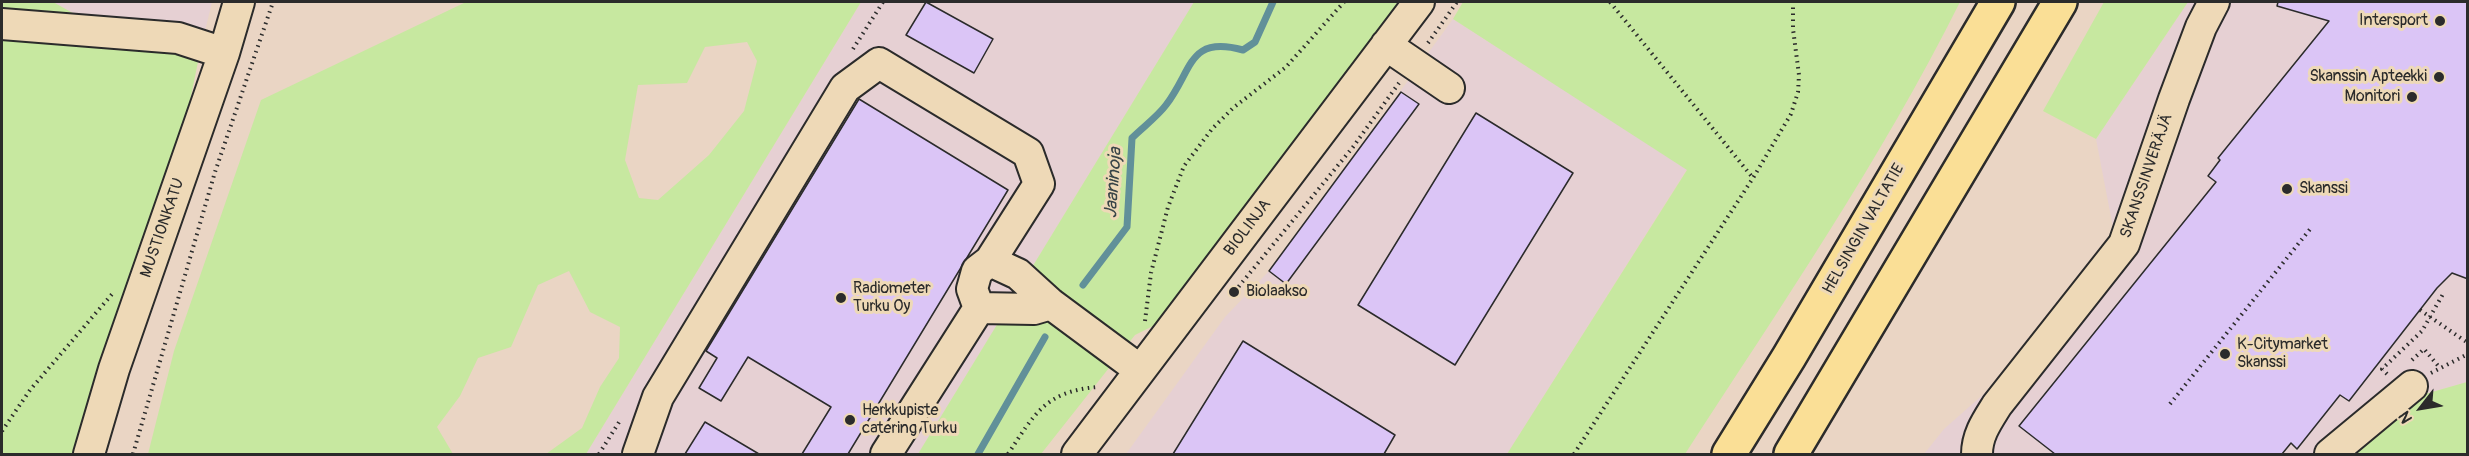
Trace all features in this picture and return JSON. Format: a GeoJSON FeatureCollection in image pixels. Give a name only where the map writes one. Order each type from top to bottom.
{"type":"FeatureCollection","features":[{"type":"Feature","properties":{"kind":"highway","name":"HELSINGIN VALTATIE"},"geometry":{"type":"LineString","coordinates":[[1729,454],[1795,347],[1998,2]]}},
{"type":"Feature","properties":{"kind":"highway"},"geometry":{"type":"LineString","coordinates":[[1791,454],[2059,4]]}},
{"type":"Feature","properties":{"kind":"street","name":"MUSTIONKATU"},"geometry":{"type":"LineString","coordinates":[[89,454],[114,369],[224,53],[239,2]]}},
{"type":"Feature","properties":{"kind":"street","name":"BIOLINJA"},"geometry":{"type":"LineString","coordinates":[[1077,454],[1419,2]]}},
{"type":"Feature","properties":{"kind":"street","name":"SKANSSINVERÄJÄ"},"geometry":{"type":"LineString","coordinates":[[1977,454],[1977,442],[1997,405],[2124,244],[2201,27],[2214,2]]}},
{"type":"Feature","properties":{"kind":"street"},"geometry":{"type":"LineString","coordinates":[[2,24],[178,38],[224,53]]}},
{"type":"Feature","properties":{"kind":"street"},"geometry":{"type":"LineString","coordinates":[[1386,45],[1449,87]]}},
{"type":"Feature","properties":{"kind":"street"},"geometry":{"type":"LineString","coordinates":[[638,454],[658,397],[845,88],[879,63],[1028,153],[1039,184],[990,261],[977,271],[972,289],[979,308]]}},
{"type":"Feature","properties":{"kind":"street"},"geometry":{"type":"LineString","coordinates":[[990,261],[1018,274],[1051,304],[1140,370]]}},
{"type":"Feature","properties":{"kind":"street"},"geometry":{"type":"LineString","coordinates":[[979,308],[1034,309],[1051,304]]}},
{"type":"Feature","properties":{"kind":"street"},"geometry":{"type":"LineString","coordinates":[[886,454],[979,308]]}},
{"type":"Feature","properties":{"kind":"street"},"geometry":{"type":"LineString","coordinates":[[2330,454],[2405,375]]}},
{"type":"Feature","properties":{"kind":"path"},"geometry":{"type":"LineString","coordinates":[[133,454],[214,172],[273,2]]}},
{"type":"Feature","properties":{"kind":"path"},"geometry":{"type":"LineString","coordinates":[[1146,325],[1151,273],[1168,207],[1184,166],[1212,129],[1233,108],[1286,67],[1344,2]]}},
{"type":"Feature","properties":{"kind":"path"},"geometry":{"type":"LineString","coordinates":[[1227,301],[1353,147],[1457,2]]}},
{"type":"Feature","properties":{"kind":"path"},"geometry":{"type":"LineString","coordinates":[[1610,2],[1753,178]]}},
{"type":"Feature","properties":{"kind":"path"},"geometry":{"type":"LineString","coordinates":[[1574,454],[1753,178],[1791,114],[1798,92],[1799,75],[1793,29],[1793,2]]}},
{"type":"Feature","properties":{"kind":"path"},"geometry":{"type":"LineString","coordinates":[[2170,404],[2311,228]]}},
{"type":"Feature","properties":{"kind":"path"},"geometry":{"type":"LineString","coordinates":[[2,431],[30,390],[116,290]]}},
{"type":"Feature","properties":{"kind":"path"},"geometry":{"type":"LineString","coordinates":[[2443,294],[2422,330],[2382,369],[2389,376],[2405,375],[2440,368],[2468,354]]}},
{"type":"Feature","properties":{"kind":"path"},"geometry":{"type":"LineString","coordinates":[[2420,310],[2468,343]]}},
{"type":"Feature","properties":{"kind":"path"},"geometry":{"type":"LineString","coordinates":[[2405,375],[2424,350],[2440,368]]}},
{"type":"Feature","properties":{"kind":"path"},"geometry":{"type":"LineString","coordinates":[[1008,454],[1045,403],[1086,388],[1098,387]]}},
{"type":"Feature","properties":{"kind":"shaded area"},"geometry":{"type":"Polygon","coordinates":[[[53,2],[212,2],[200,52],[80,17],[53,2]]]}},
{"type":"Feature","properties":{"kind":"shaded area"},"geometry":{"type":"Polygon","coordinates":[[[861,2],[1194,2],[918,454],[586,454],[861,2]]]}},
{"type":"Feature","properties":{"kind":"shaded area","name":"Skanssi"},"geometry":{"type":"Polygon","coordinates":[[[2188,2],[2467,2],[2467,382],[2425,394],[2355,454],[1924,454],[1944,429],[1986,392],[2115,238],[2096,139],[2188,2]]]}},
{"type":"Feature","properties":{"kind":"shaded area"},"geometry":{"type":"Polygon","coordinates":[[[1453,19],[1687,169],[1507,454],[1126,454],[1225,317],[1269,271],[1453,19]]]}},
{"type":"Feature","properties":{"kind":"green space"},"geometry":{"type":"Polygon","coordinates":[[[2,2],[53,2],[80,17],[200,52],[190,101],[74,454],[2,454],[2,2]]]}},
{"type":"Feature","properties":{"kind":"green space"},"geometry":{"type":"Polygon","coordinates":[[[466,2],[861,2],[586,454],[546,454],[582,428],[600,387],[619,358],[620,327],[590,312],[569,271],[538,285],[511,347],[478,358],[460,396],[437,427],[453,454],[148,454],[174,351],[261,100],[466,2]],[[747,42],[705,47],[687,83],[638,85],[625,160],[639,198],[658,200],[709,155],[744,111],[757,61],[747,42]]]}},
{"type":"Feature","properties":{"kind":"green space"},"geometry":{"type":"Polygon","coordinates":[[[1194,2],[1402,2],[1155,325],[1135,335],[1041,454],[918,454],[1194,2]]]}},
{"type":"Feature","properties":{"kind":"green space"},"geometry":{"type":"Polygon","coordinates":[[[1463,2],[1960,2],[1864,175],[1685,454],[1507,454],[1687,170],[1453,19],[1463,2]]]}},
{"type":"Feature","properties":{"kind":"green space"},"geometry":{"type":"Polygon","coordinates":[[[2104,2],[2188,2],[2096,139],[2043,111],[2104,2]]]}},
{"type":"Feature","properties":{"kind":"green space"},"geometry":{"type":"Polygon","coordinates":[[[2467,382],[2467,454],[2355,454],[2425,394],[2467,382]]]}},
{"type":"Feature","properties":{"kind":"building"},"geometry":{"type":"Polygon","coordinates":[[[926,2],[993,39],[974,73],[906,35],[926,2]]]}},
{"type":"Feature","properties":{"kind":"building","name":"Skanssi"},"geometry":{"type":"Polygon","coordinates":[[[2278,2],[2468,2],[2468,279],[2452,273],[2437,288],[2349,401],[2340,395],[2297,449],[2291,443],[2282,454],[2055,454],[2019,426],[2216,182],[2208,176],[2220,160],[2218,158],[2329,21],[2277,6],[2278,2]]]}},
{"type":"Feature","properties":{"kind":"building"},"geometry":{"type":"Polygon","coordinates":[[[1401,92],[1419,104],[1286,284],[1269,271],[1401,92]]]}},
{"type":"Feature","properties":{"kind":"building","name":"Radiometer Turku Oy"},"geometry":{"type":"Polygon","coordinates":[[[859,99],[1008,190],[848,454],[802,454],[831,407],[748,357],[721,401],[699,388],[717,358],[706,351],[859,99]]]}},
{"type":"Feature","properties":{"kind":"building"},"geometry":{"type":"Polygon","coordinates":[[[1476,113],[1573,173],[1455,365],[1358,305],[1476,113]]]}},
{"type":"Feature","properties":{"kind":"building"},"geometry":{"type":"Polygon","coordinates":[[[1243,341],[1395,435],[1384,454],[1173,454],[1243,341]]]}},
{"type":"Feature","properties":{"kind":"building"},"geometry":{"type":"Polygon","coordinates":[[[705,422],[759,454],[685,454],[705,422]]]}},
{"type":"Feature","properties":{"kind":"waterway","name":"Jaaninoja"},"geometry":{"type":"LineString","coordinates":[[1083,285],[1127,227],[1132,138],[1166,105],[1194,59],[1202,52],[1212,47],[1243,50],[1255,42],[1273,2]]}},
{"type":"Feature","properties":{"kind":"waterway","name":"Jaaninoja"},"geometry":{"type":"LineString","coordinates":[[978,454],[1045,337]]}},
{"type":"Feature","properties":{"kind":"place","name":"Intersport"},"geometry":{"type":"Point","coordinates":[2440,21]}},
{"type":"Feature","properties":{"kind":"place","name":"Skanssin Apteekki"},"geometry":{"type":"Point","coordinates":[2439,77]}},
{"type":"Feature","properties":{"kind":"place","name":"Monitori"},"geometry":{"type":"Point","coordinates":[2412,97]}},
{"type":"Feature","properties":{"kind":"place","name":"Skanssi"},"geometry":{"type":"Point","coordinates":[2287,189]}},
{"type":"Feature","properties":{"kind":"place","name":"Biolaakso"},"geometry":{"type":"Point","coordinates":[1234,292]}},
{"type":"Feature","properties":{"kind":"place","name":"Radiometer Turku Oy"},"geometry":{"type":"Point","coordinates":[841,298]}},
{"type":"Feature","properties":{"kind":"place","name":"K-Citymarket Skanssi"},"geometry":{"type":"Point","coordinates":[2225,354]}},
{"type":"Feature","properties":{"kind":"place","name":"Herkkupiste catering Turku"},"geometry":{"type":"Point","coordinates":[850,420]}}]}
